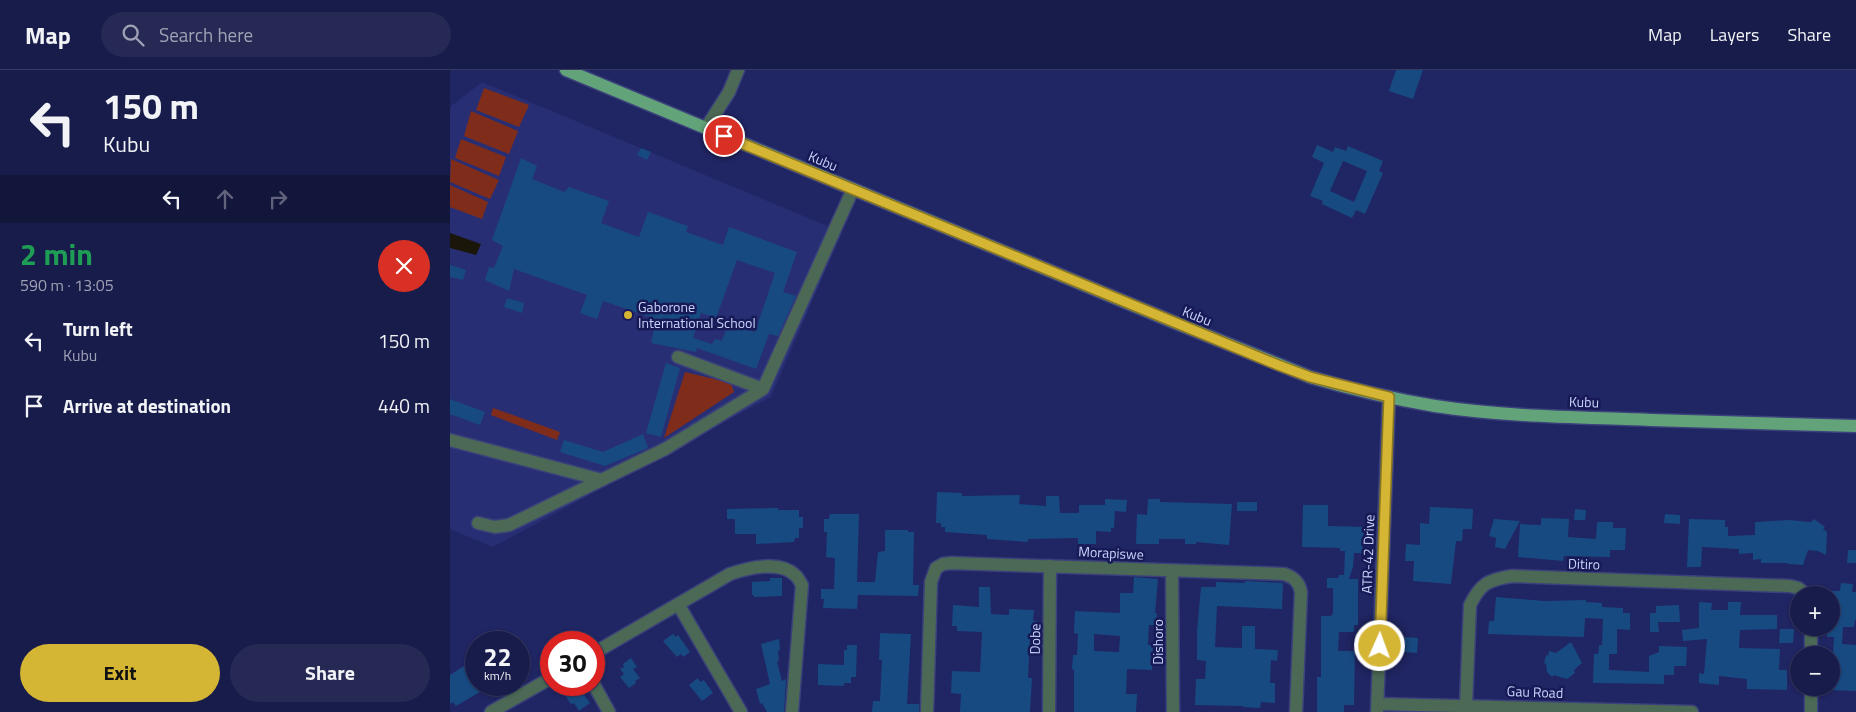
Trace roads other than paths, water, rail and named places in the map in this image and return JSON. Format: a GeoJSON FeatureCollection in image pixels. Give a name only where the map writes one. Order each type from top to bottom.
{"type":"FeatureCollection","features":[{"type":"Feature","properties":{"kind":"main road","name":"Kubu"},"geometry":{"type":"LineString","coordinates":[[566,70],[1310,377],[1389,397],[1436,406],[1492,412],[1550,416],[1856,426]]}},
{"type":"Feature","properties":{"kind":"street"},"geometry":{"type":"LineString","coordinates":[[706,128],[729,92],[738,70]]}},
{"type":"Feature","properties":{"kind":"street"},"geometry":{"type":"LineString","coordinates":[[478,523],[495,527],[509,525],[665,449],[763,388],[853,189]]}},
{"type":"Feature","properties":{"kind":"street"},"geometry":{"type":"LineString","coordinates":[[678,357],[763,388]]}},
{"type":"Feature","properties":{"kind":"street","name":"ATR-42 Drive"},"geometry":{"type":"LineString","coordinates":[[1378,708],[1389,397]]}},
{"type":"Feature","properties":{"kind":"street"},"geometry":{"type":"LineString","coordinates":[[450,440],[602,480]]}},
{"type":"Feature","properties":{"kind":"street","name":"Morapiswe"},"geometry":{"type":"LineString","coordinates":[[927,712],[931,582],[936,568],[943,564],[951,563],[1284,574],[1292,576],[1300,587],[1301,592],[1296,712]]}},
{"type":"Feature","properties":{"kind":"street","name":"Dobe"},"geometry":{"type":"LineString","coordinates":[[1049,712],[1050,566]]}},
{"type":"Feature","properties":{"kind":"street"},"geometry":{"type":"LineString","coordinates":[[605,647],[730,574],[744,569],[782,567],[796,574],[802,585],[792,712]]}},
{"type":"Feature","properties":{"kind":"street","name":"Dishoro"},"geometry":{"type":"LineString","coordinates":[[1172,571],[1173,712]]}},
{"type":"Feature","properties":{"kind":"street","name":"Ditiro"},"geometry":{"type":"LineString","coordinates":[[1466,705],[1470,605],[1477,591],[1485,583],[1512,576],[1790,586]]}},
{"type":"Feature","properties":{"kind":"street"},"geometry":{"type":"LineString","coordinates":[[678,604],[741,712]]}},
{"type":"Feature","properties":{"kind":"street"},"geometry":{"type":"LineString","coordinates":[[491,712],[540,684]]}},
{"type":"Feature","properties":{"kind":"street"},"geometry":{"type":"LineString","coordinates":[[600,696],[609,712]]}},
{"type":"Feature","properties":{"kind":"street"},"geometry":{"type":"LineString","coordinates":[[1811,696],[1811,712]]}},
{"type":"Feature","properties":{"kind":"street","name":"Gau Road"},"geometry":{"type":"LineString","coordinates":[[1378,708],[1466,705],[1692,712]]}},
{"type":"Feature","properties":{"kind":"place","name":"Gaborone International School"},"geometry":{"type":"Point","coordinates":[628,315]}}]}
